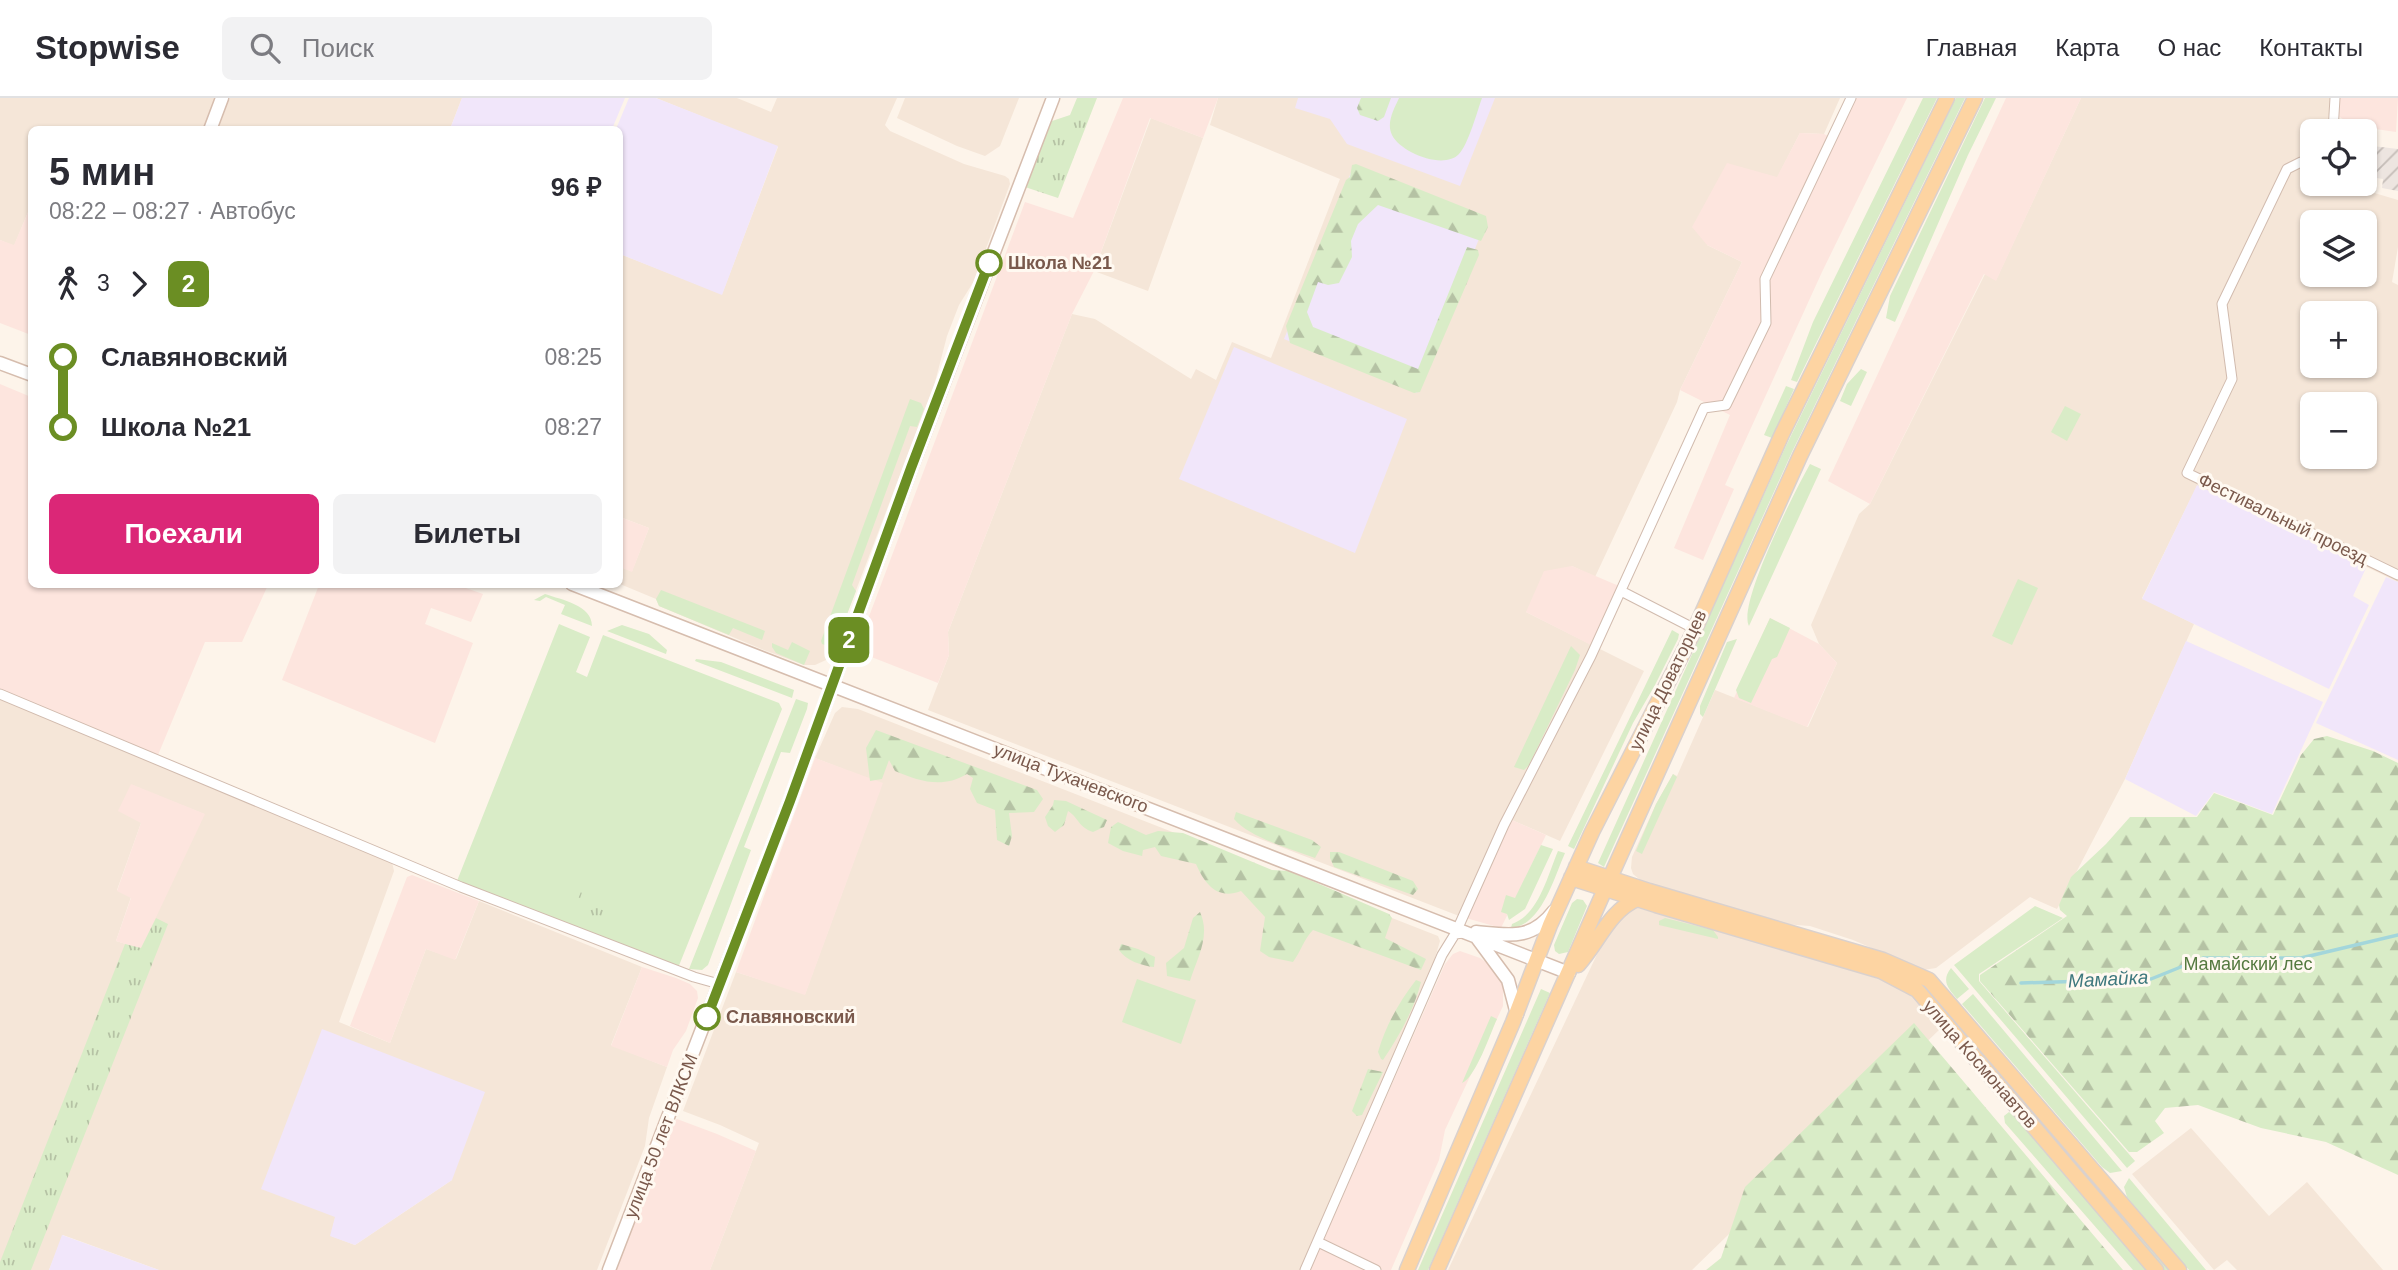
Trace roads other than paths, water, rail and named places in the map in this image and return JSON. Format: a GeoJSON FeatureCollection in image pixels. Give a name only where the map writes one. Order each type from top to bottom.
{"type":"FeatureCollection","features":[{"type":"Feature","properties":{"kind":"main road","name":"улица Доваторцев"},"geometry":{"type":"LineString","coordinates":[[1406,1270],[1517,1014],[1574,872],[1695,629],[1782,434],[1947,98]]}},
{"type":"Feature","properties":{"kind":"main road","name":"улица Доваторцев"},"geometry":{"type":"LineString","coordinates":[[1437,1270],[1569,973],[1602,884],[1621,853],[1800,457],[1975,98]]}},
{"type":"Feature","properties":{"kind":"main road"},"geometry":{"type":"LineString","coordinates":[[1621,853],[1626,872],[1639,894]]}},
{"type":"Feature","properties":{"kind":"main road"},"geometry":{"type":"LineString","coordinates":[[1574,872],[1602,884],[1639,894]]}},
{"type":"Feature","properties":{"kind":"main road"},"geometry":{"type":"LineString","coordinates":[[1569,973],[1586,957],[1615,913],[1639,894]]}},
{"type":"Feature","properties":{"kind":"main road","name":"улица Космонавтов"},"geometry":{"type":"LineString","coordinates":[[1639,894],[1881,971],[1917,990],[2157,1270]]}},
{"type":"Feature","properties":{"kind":"main road","name":"улица Космонавтов"},"geometry":{"type":"LineString","coordinates":[[1639,894],[1883,960],[1929,981],[2179,1270]]}},
{"type":"Feature","properties":{"kind":"street"},"geometry":{"type":"LineString","coordinates":[[212,126],[222,98]]}},
{"type":"Feature","properties":{"kind":"street","name":"улица 50 лет ВЛКСМ"},"geometry":{"type":"LineString","coordinates":[[609,1270],[1053,98]]}},
{"type":"Feature","properties":{"kind":"street"},"geometry":{"type":"LineString","coordinates":[[1466,934],[1504,825],[1621,591],[1704,408],[1726,405],[1766,323],[1765,278],[1851,98]]}},
{"type":"Feature","properties":{"kind":"street"},"geometry":{"type":"LineString","coordinates":[[2334,119],[2335,98]]}},
{"type":"Feature","properties":{"kind":"street","name":"Фестивальный проезд"},"geometry":{"type":"LineString","coordinates":[[2300,162],[2287,169],[2222,304],[2232,379],[2187,472],[2398,575]]}},
{"type":"Feature","properties":{"kind":"street"},"geometry":{"type":"LineString","coordinates":[[0,363],[28,374]]}},
{"type":"Feature","properties":{"kind":"street","name":"улица Тухачевского"},"geometry":{"type":"LineString","coordinates":[[582,588],[1569,973]]}},
{"type":"Feature","properties":{"kind":"street"},"geometry":{"type":"LineString","coordinates":[[1621,591],[1695,629]]}},
{"type":"Feature","properties":{"kind":"street"},"geometry":{"type":"LineString","coordinates":[[0,694],[461,887],[686,974],[719,984]]}},
{"type":"Feature","properties":{"kind":"street"},"geometry":{"type":"LineString","coordinates":[[1306,1270],[1442,955],[1455,934],[1519,935],[1537,927],[1559,906]]}},
{"type":"Feature","properties":{"kind":"street"},"geometry":{"type":"LineString","coordinates":[[1466,934],[1508,981],[1517,1014]]}},
{"type":"Feature","properties":{"kind":"street"},"geometry":{"type":"LineString","coordinates":[[1318,1242],[1377,1270]]}},
{"type":"Feature","properties":{"kind":"waterway","name":"Мамайка"},"geometry":{"type":"LineString","coordinates":[[2021,983],[2151,979],[2203,958],[2301,958],[2398,935]]}},
{"type":"Feature","properties":{"kind":"place","name":"Школа №21"},"geometry":{"type":"Point","coordinates":[989,263]}},
{"type":"Feature","properties":{"kind":"place","name":"Славяновский"},"geometry":{"type":"Point","coordinates":[707,1017]}},
{"type":"Feature","properties":{"kind":"park label","name":"Мамайский лес"},"geometry":{"type":"Point","coordinates":[2248,964]}}]}
